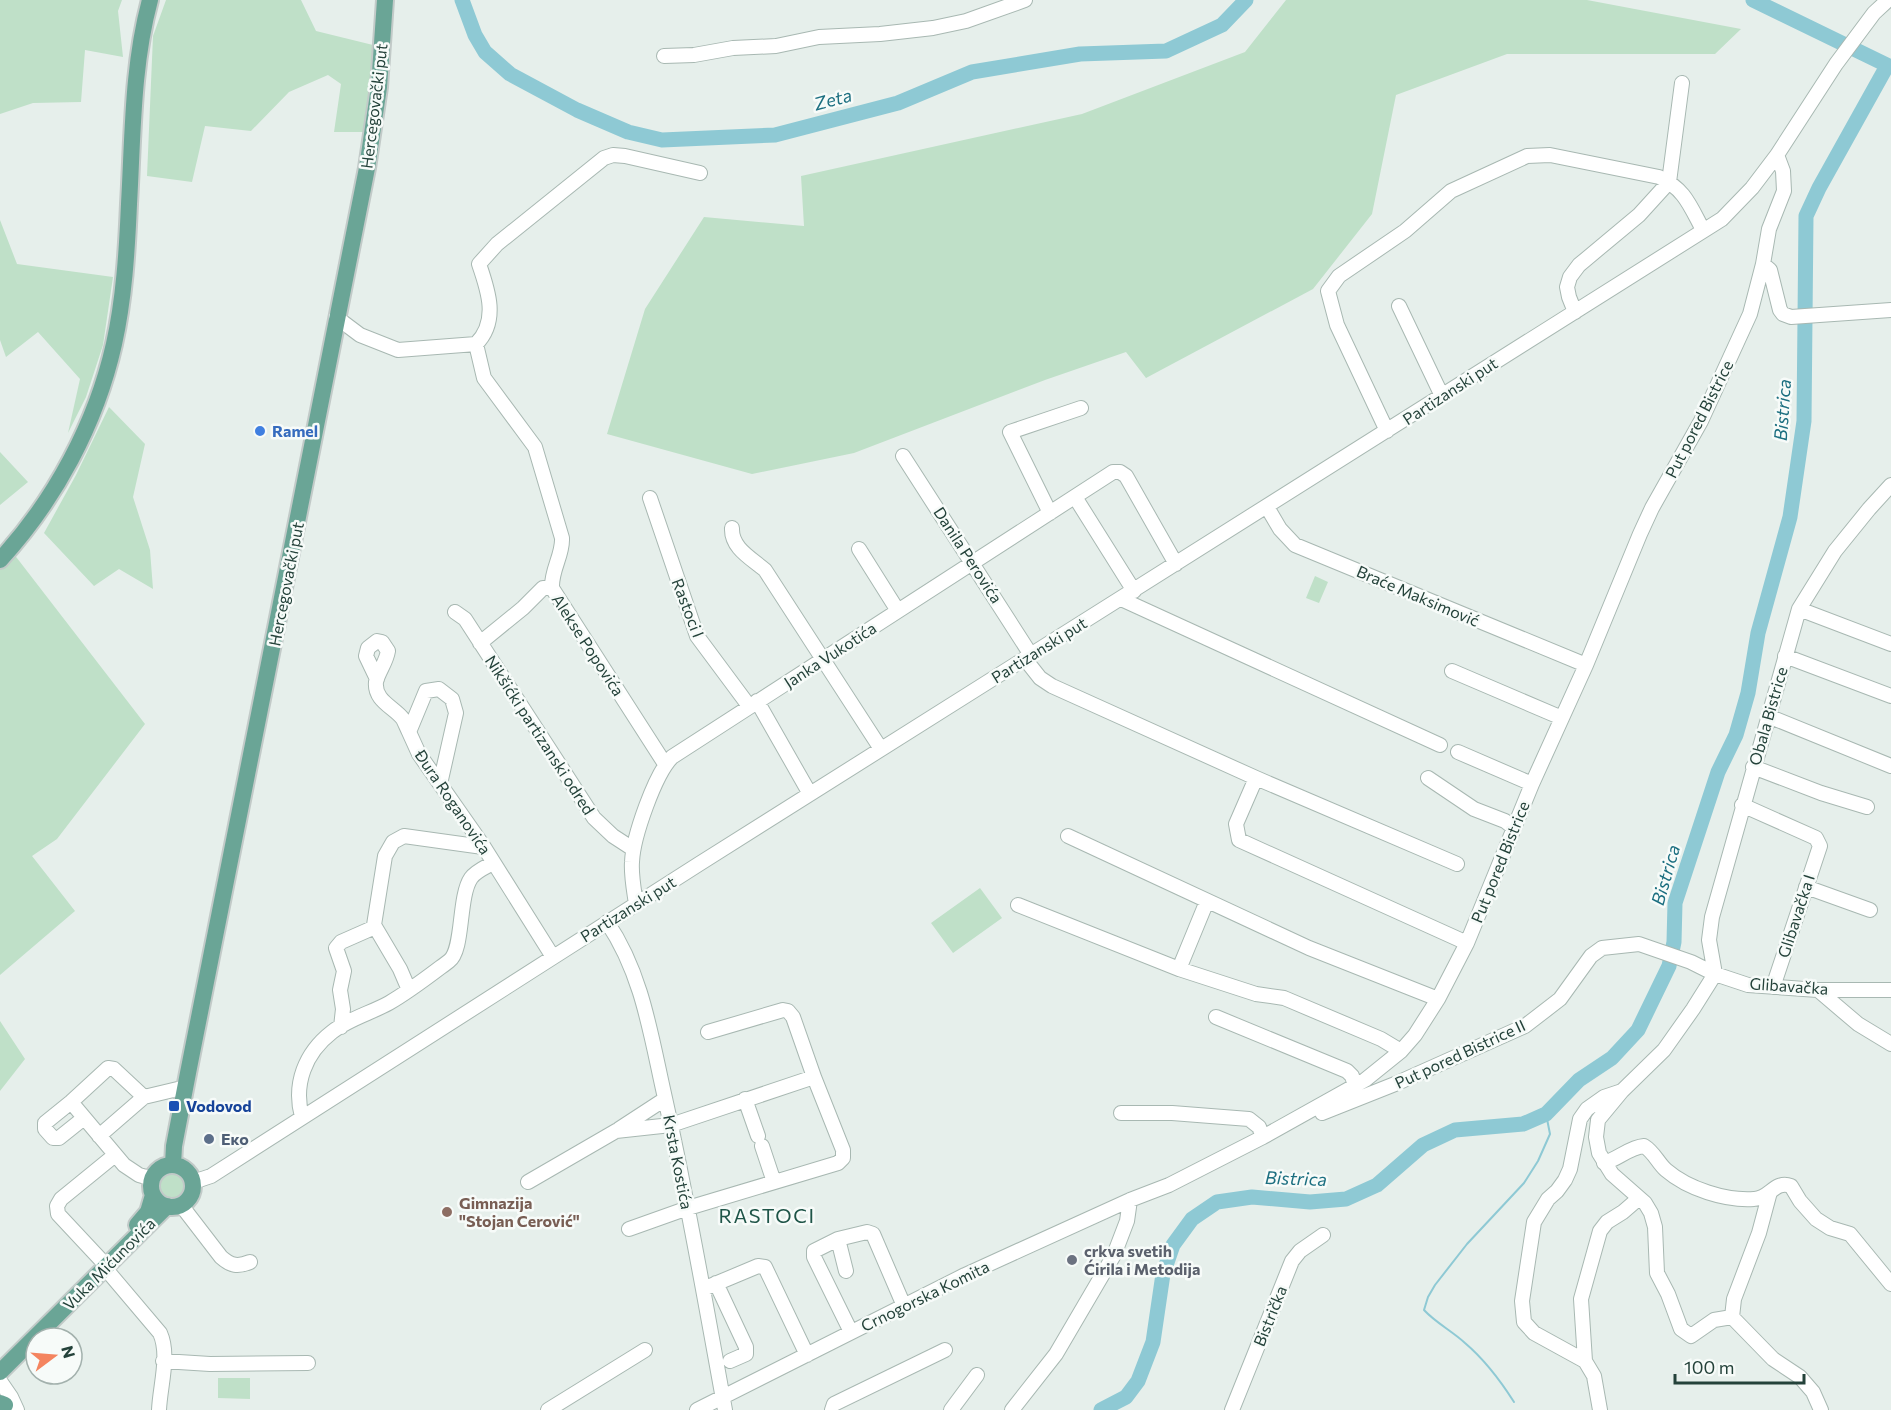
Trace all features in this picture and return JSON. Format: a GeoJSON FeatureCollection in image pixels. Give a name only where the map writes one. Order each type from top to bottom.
{"type":"FeatureCollection","features":[{"type":"Feature","properties":{"kind":"main road"},"geometry":{"type":"LineString","coordinates":[[0,560],[37,514],[65,470],[91,416],[108,369],[121,303],[129,205],[135,81],[141,38],[150,0]]}},
{"type":"Feature","properties":{"kind":"main road","name":"Hercegovački put"},"geometry":{"type":"LineString","coordinates":[[173,1165],[174,1146],[373,136],[381,73],[386,0]]}},
{"type":"Feature","properties":{"kind":"main road"},"geometry":{"type":"LineString","coordinates":[[173,1165],[186,1170],[193,1182],[191,1196],[174,1206],[159,1202],[153,1187],[160,1170],[173,1165]]}},
{"type":"Feature","properties":{"kind":"main road","name":"Vuka Mićunovića"},"geometry":{"type":"LineString","coordinates":[[0,1372],[103,1264],[148,1212],[153,1187]]}},
{"type":"Feature","properties":{"kind":"main road","name":"Vuka Mićunovića"},"geometry":{"type":"LineString","coordinates":[[0,1359],[103,1264],[174,1206]]}},
{"type":"Feature","properties":{"kind":"street"},"geometry":{"type":"LineString","coordinates":[[664,56],[694,55],[733,48],[776,46],[819,36],[880,34],[933,28],[966,21],[1024,0]]}},
{"type":"Feature","properties":{"kind":"street","name":"Partizanski put"},"geometry":{"type":"LineString","coordinates":[[193,1182],[210,1176],[607,922],[1722,219],[1752,188],[1836,64],[1874,13],[1888,0]]}},
{"type":"Feature","properties":{"kind":"street"},"geometry":{"type":"LineString","coordinates":[[1575,312],[1567,287],[1570,277],[1579,265],[1639,215],[1669,182],[1682,83]]}},
{"type":"Feature","properties":{"kind":"street","name":"Put pored Bistrice"},"geometry":{"type":"LineString","coordinates":[[1130,1200],[1169,1185],[1263,1137],[1360,1083],[1401,1051],[1415,1035],[1438,999],[1467,943],[1532,784],[1586,665],[1640,534],[1652,508],[1701,422],[1750,314],[1764,264],[1769,229],[1784,190],[1783,171],[1777,154]]}},
{"type":"Feature","properties":{"kind":"street"},"geometry":{"type":"LineString","coordinates":[[336,317],[360,335],[398,350],[476,344],[485,330],[491,307],[479,264],[497,244],[604,158],[613,155],[625,156],[700,173]]}},
{"type":"Feature","properties":{"kind":"street"},"geometry":{"type":"LineString","coordinates":[[1387,431],[1351,358],[1331,307],[1328,291],[1338,276],[1405,231],[1451,191],[1527,156],[1550,155],[1659,177],[1669,182],[1685,196],[1703,230]]}},
{"type":"Feature","properties":{"kind":"street"},"geometry":{"type":"LineString","coordinates":[[1764,264],[1770,270],[1776,302],[1780,310],[1791,318],[1891,310]]}},
{"type":"Feature","properties":{"kind":"street"},"geometry":{"type":"LineString","coordinates":[[1400,306],[1442,396]]}},
{"type":"Feature","properties":{"kind":"street","name":"Alekse Popovića"},"geometry":{"type":"LineString","coordinates":[[476,344],[484,378],[535,447],[562,538],[561,550],[551,577],[552,588],[665,764]]}},
{"type":"Feature","properties":{"kind":"street"},"geometry":{"type":"LineString","coordinates":[[1050,513],[1010,432],[1081,408]]}},
{"type":"Feature","properties":{"kind":"street","name":"Danila Perovića"},"geometry":{"type":"LineString","coordinates":[[903,456],[974,562],[1040,678],[1052,686],[1256,778],[1457,864]]}},
{"type":"Feature","properties":{"kind":"street","name":"Janka Vukotića"},"geometry":{"type":"LineString","coordinates":[[636,904],[631,864],[633,849],[654,788],[665,764],[679,750],[1113,472],[1120,472],[1126,476],[1176,564]]}},
{"type":"Feature","properties":{"kind":"street","name":"Obala Bistrice"},"geometry":{"type":"LineString","coordinates":[[1715,974],[1709,940],[1712,917],[1799,609],[1835,551],[1891,485]]}},
{"type":"Feature","properties":{"kind":"street"},"geometry":{"type":"LineString","coordinates":[[1075,497],[1134,591]]}},
{"type":"Feature","properties":{"kind":"street","name":"Rastoci I"},"geometry":{"type":"LineString","coordinates":[[650,498],[697,636],[753,704],[810,794]]}},
{"type":"Feature","properties":{"kind":"street","name":"Braće Maksimović"},"geometry":{"type":"LineString","coordinates":[[1267,507],[1280,529],[1295,545],[1586,665]]}},
{"type":"Feature","properties":{"kind":"street"},"geometry":{"type":"LineString","coordinates":[[732,528],[731,536],[739,548],[765,570],[881,749]]}},
{"type":"Feature","properties":{"kind":"street"},"geometry":{"type":"LineString","coordinates":[[859,549],[898,611]]}},
{"type":"Feature","properties":{"kind":"street"},"geometry":{"type":"LineString","coordinates":[[480,643],[523,608],[543,588],[552,588]]}},
{"type":"Feature","properties":{"kind":"street"},"geometry":{"type":"LineString","coordinates":[[1121,599],[1440,745]]}},
{"type":"Feature","properties":{"kind":"street"},"geometry":{"type":"LineString","coordinates":[[1799,609],[1891,644]]}},
{"type":"Feature","properties":{"kind":"street","name":"Nikšićki partizanski odred"},"geometry":{"type":"LineString","coordinates":[[455,612],[465,619],[594,818],[633,849]]}},
{"type":"Feature","properties":{"kind":"street"},"geometry":{"type":"LineString","coordinates":[[1785,656],[1891,696]]}},
{"type":"Feature","properties":{"kind":"street"},"geometry":{"type":"LineString","coordinates":[[1452,671],[1562,718]]}},
{"type":"Feature","properties":{"kind":"street"},"geometry":{"type":"LineString","coordinates":[[377,679],[380,698],[403,720],[409,732]]}},
{"type":"Feature","properties":{"kind":"street","name":"Đura Roganovića"},"geometry":{"type":"LineString","coordinates":[[440,784],[456,713],[452,699],[439,689],[426,691],[409,732],[419,754],[483,847],[553,957]]}},
{"type":"Feature","properties":{"kind":"street"},"geometry":{"type":"LineString","coordinates":[[1768,716],[1891,766]]}},
{"type":"Feature","properties":{"kind":"street"},"geometry":{"type":"LineString","coordinates":[[1458,752],[1532,784]]}},
{"type":"Feature","properties":{"kind":"street"},"geometry":{"type":"LineString","coordinates":[[1753,767],[1821,793],[1867,807]]}},
{"type":"Feature","properties":{"kind":"street"},"geometry":{"type":"LineString","coordinates":[[1256,778],[1236,824],[1239,840],[1467,943]]}},
{"type":"Feature","properties":{"kind":"street"},"geometry":{"type":"LineString","coordinates":[[1428,778],[1474,809],[1505,821],[1514,828]]}},
{"type":"Feature","properties":{"kind":"street","name":"Glibavačka I"},"geometry":{"type":"LineString","coordinates":[[1742,805],[1816,838],[1820,846],[1773,987]]}},
{"type":"Feature","properties":{"kind":"street"},"geometry":{"type":"LineString","coordinates":[[410,990],[375,927],[374,916],[385,856],[393,842],[404,836],[483,847]]}},
{"type":"Feature","properties":{"kind":"street"},"geometry":{"type":"LineString","coordinates":[[1068,836],[1309,948],[1438,999]]}},
{"type":"Feature","properties":{"kind":"street"},"geometry":{"type":"LineString","coordinates":[[302,1117],[298,1090],[304,1066],[314,1050],[332,1032],[389,1003],[452,959],[467,886],[475,874],[493,863]]}},
{"type":"Feature","properties":{"kind":"street"},"geometry":{"type":"LineString","coordinates":[[1806,887],[1870,910]]}},
{"type":"Feature","properties":{"kind":"street"},"geometry":{"type":"LineString","coordinates":[[1179,969],[1207,901]]}},
{"type":"Feature","properties":{"kind":"street"},"geometry":{"type":"LineString","coordinates":[[1018,905],[1179,969],[1256,994],[1284,998],[1381,1039],[1401,1051]]}},
{"type":"Feature","properties":{"kind":"street","name":"Krsta Kostića"},"geometry":{"type":"LineString","coordinates":[[607,922],[632,966],[642,993],[688,1208],[724,1404]]}},
{"type":"Feature","properties":{"kind":"street"},"geometry":{"type":"LineString","coordinates":[[341,1027],[343,1009],[340,990],[344,971],[336,948],[341,942],[375,927]]}},
{"type":"Feature","properties":{"kind":"street"},"geometry":{"type":"LineString","coordinates":[[1692,962],[1709,940]]}},
{"type":"Feature","properties":{"kind":"street","name":"Put pored Bistrice II"},"geometry":{"type":"LineString","coordinates":[[1305,1114],[1322,1113],[1372,1094],[1525,1026],[1560,999],[1591,956],[1602,948],[1639,944],[1692,962]]}},
{"type":"Feature","properties":{"kind":"street","name":"Glibavačka"},"geometry":{"type":"LineString","coordinates":[[1692,962],[1715,974],[1748,985],[1818,990],[1891,990]]}},
{"type":"Feature","properties":{"kind":"street"},"geometry":{"type":"LineString","coordinates":[[1715,974],[1664,1050],[1622,1091],[1598,1120],[1596,1137],[1599,1153],[1604,1163],[1612,1174],[1645,1203],[1654,1221],[1657,1273],[1668,1294],[1681,1329],[1691,1336],[1714,1320],[1732,1317]]}},
{"type":"Feature","properties":{"kind":"street"},"geometry":{"type":"LineString","coordinates":[[1818,990],[1858,1024],[1889,1044]]}},
{"type":"Feature","properties":{"kind":"street"},"geometry":{"type":"LineString","coordinates":[[629,1229],[688,1208],[838,1163],[843,1158],[843,1150],[793,1017],[788,1011],[783,1010],[708,1032]]}},
{"type":"Feature","properties":{"kind":"street"},"geometry":{"type":"LineString","coordinates":[[1216,1017],[1347,1071],[1372,1094]]}},
{"type":"Feature","properties":{"kind":"street"},"geometry":{"type":"LineString","coordinates":[[84,1118],[58,1138],[52,1138],[45,1129],[45,1123],[108,1068],[114,1069],[144,1097]]}},
{"type":"Feature","properties":{"kind":"street"},"geometry":{"type":"LineString","coordinates":[[616,1131],[671,1125],[814,1077]]}},
{"type":"Feature","properties":{"kind":"street"},"geometry":{"type":"LineString","coordinates":[[99,1136],[144,1097],[186,1087]]}},
{"type":"Feature","properties":{"kind":"street"},"geometry":{"type":"LineString","coordinates":[[1585,1361],[1534,1333],[1524,1322],[1522,1301],[1529,1245],[1533,1222],[1548,1199],[1565,1180],[1570,1169],[1580,1119],[1587,1109],[1604,1097],[1622,1091]]}},
{"type":"Feature","properties":{"kind":"street"},"geometry":{"type":"LineString","coordinates":[[528,1182],[616,1131],[665,1099]]}},
{"type":"Feature","properties":{"kind":"street"},"geometry":{"type":"LineString","coordinates":[[745,1099],[774,1182]]}},
{"type":"Feature","properties":{"kind":"street"},"geometry":{"type":"LineString","coordinates":[[71,1102],[115,1155],[153,1187]]}},
{"type":"Feature","properties":{"kind":"street"},"geometry":{"type":"LineString","coordinates":[[1121,1113],[1172,1113],[1249,1119],[1259,1128],[1263,1137]]}},
{"type":"Feature","properties":{"kind":"street"},"geometry":{"type":"LineString","coordinates":[[1604,1163],[1636,1147],[1644,1146],[1664,1169],[1678,1179],[1733,1199],[1757,1199],[1780,1184],[1791,1186],[1816,1220],[1830,1228],[1850,1234],[1891,1284]]}},
{"type":"Feature","properties":{"kind":"street"},"geometry":{"type":"LineString","coordinates":[[115,1155],[61,1199],[57,1206],[58,1215],[160,1332],[163,1338],[163,1360],[159,1410]]}},
{"type":"Feature","properties":{"kind":"street"},"geometry":{"type":"LineString","coordinates":[[1732,1317],[1734,1299],[1759,1233],[1770,1192]]}},
{"type":"Feature","properties":{"kind":"street"},"geometry":{"type":"LineString","coordinates":[[1600,1410],[1594,1376],[1585,1361],[1581,1299],[1599,1231],[1607,1222],[1638,1199]]}},
{"type":"Feature","properties":{"kind":"street"},"geometry":{"type":"LineString","coordinates":[[1012,1410],[1056,1353],[1114,1255],[1127,1221],[1130,1200]]}},
{"type":"Feature","properties":{"kind":"street","name":"Crnogorska Komita"},"geometry":{"type":"LineString","coordinates":[[697,1410],[724,1404],[807,1354],[965,1275],[1130,1200]]}},
{"type":"Feature","properties":{"kind":"street"},"geometry":{"type":"LineString","coordinates":[[174,1206],[227,1263],[237,1266],[250,1262]]}},
{"type":"Feature","properties":{"kind":"street"},"geometry":{"type":"LineString","coordinates":[[851,1332],[814,1255],[816,1249],[838,1239],[867,1232],[873,1234],[904,1306]]}},
{"type":"Feature","properties":{"kind":"street","name":"Bistrička"},"geometry":{"type":"LineString","coordinates":[[1232,1410],[1292,1261],[1300,1251],[1323,1235]]}},
{"type":"Feature","properties":{"kind":"street"},"geometry":{"type":"LineString","coordinates":[[838,1239],[846,1271]]}},
{"type":"Feature","properties":{"kind":"street"},"geometry":{"type":"LineString","coordinates":[[703,1289],[758,1266],[765,1267],[807,1354]]}},
{"type":"Feature","properties":{"kind":"street"},"geometry":{"type":"LineString","coordinates":[[716,1283],[747,1351],[746,1354],[730,1361]]}},
{"type":"Feature","properties":{"kind":"street"},"geometry":{"type":"LineString","coordinates":[[1732,1317],[1773,1359],[1800,1377],[1813,1392],[1821,1410]]}},
{"type":"Feature","properties":{"kind":"street"},"geometry":{"type":"LineString","coordinates":[[548,1410],[645,1350]]}},
{"type":"Feature","properties":{"kind":"street"},"geometry":{"type":"LineString","coordinates":[[832,1410],[834,1404],[945,1350]]}},
{"type":"Feature","properties":{"kind":"street"},"geometry":{"type":"LineString","coordinates":[[163,1360],[210,1364],[308,1363]]}},
{"type":"Feature","properties":{"kind":"street"},"geometry":{"type":"LineString","coordinates":[[951,1410],[976,1375]]}},
{"type":"Feature","properties":{"kind":"street"},"geometry":{"type":"LineString","coordinates":[[0,1381],[11,1397],[7,1405]]}},
{"type":"Feature","properties":{"kind":"green space"},"geometry":{"type":"Polygon","coordinates":[[[0,0],[122,0],[118,11],[123,57],[85,50],[81,102],[33,103],[0,114],[0,0]]]}},
{"type":"Feature","properties":{"kind":"green space"},"geometry":{"type":"Polygon","coordinates":[[[166,0],[301,0],[316,31],[373,45],[366,132],[334,132],[341,84],[328,75],[289,92],[251,131],[205,126],[192,182],[147,176],[153,36],[166,0]]]}},
{"type":"Feature","properties":{"kind":"green space"},"geometry":{"type":"Polygon","coordinates":[[[1286,0],[1587,0],[1741,29],[1715,54],[1507,54],[1396,95],[1372,214],[1313,289],[1146,378],[1126,352],[1045,380],[854,453],[752,474],[607,434],[645,309],[704,217],[804,226],[801,176],[1082,114],[1245,52],[1286,0]]]}},
{"type":"Feature","properties":{"kind":"green space"},"geometry":{"type":"Polygon","coordinates":[[[0,220],[17,264],[113,277],[103,345],[86,397],[68,433],[80,379],[38,332],[6,357],[0,340],[0,220]]]}},
{"type":"Feature","properties":{"kind":"green space"},"geometry":{"type":"Polygon","coordinates":[[[109,407],[145,444],[133,497],[150,550],[153,589],[119,569],[94,586],[44,533],[76,475],[109,407]]]}},
{"type":"Feature","properties":{"kind":"green space"},"geometry":{"type":"Polygon","coordinates":[[[0,452],[28,482],[0,505],[0,452]]]}},
{"type":"Feature","properties":{"kind":"green space"},"geometry":{"type":"Polygon","coordinates":[[[10,549],[145,724],[57,839],[32,856],[75,911],[0,975],[0,560],[10,549]]]}},
{"type":"Feature","properties":{"kind":"green space"},"geometry":{"type":"Polygon","coordinates":[[[1315,576],[1328,582],[1319,603],[1306,598],[1315,576]]]}},
{"type":"Feature","properties":{"kind":"green space"},"geometry":{"type":"Polygon","coordinates":[[[980,888],[1002,918],[953,953],[931,923],[980,888]]]}},
{"type":"Feature","properties":{"kind":"green space"},"geometry":{"type":"Polygon","coordinates":[[[0,1021],[25,1059],[0,1091],[0,1021]]]}},
{"type":"Feature","properties":{"kind":"green space"},"geometry":{"type":"Polygon","coordinates":[[[173,1170],[184,1174],[188,1185],[184,1196],[173,1200],[162,1196],[158,1185],[162,1174],[173,1170]]]}},
{"type":"Feature","properties":{"kind":"green space"},"geometry":{"type":"Polygon","coordinates":[[[218,1378],[250,1378],[250,1399],[218,1398],[218,1378]]]}},
{"type":"Feature","properties":{"kind":"waterway","name":"Zeta"},"geometry":{"type":"LineString","coordinates":[[462,0],[475,35],[485,52],[510,74],[577,110],[628,132],[662,140],[775,135],[898,103],[972,72],[1080,54],[1166,51],[1222,25],[1246,0]]}},
{"type":"Feature","properties":{"kind":"waterway","name":"Zeta"},"geometry":{"type":"LineString","coordinates":[[1753,0],[1891,67]]}},
{"type":"Feature","properties":{"kind":"waterway","name":"Bistrica"},"geometry":{"type":"LineString","coordinates":[[1101,1410],[1126,1397],[1138,1381],[1153,1342],[1163,1274],[1173,1245],[1192,1219],[1217,1202],[1252,1197],[1310,1202],[1346,1199],[1377,1185],[1423,1145],[1455,1130],[1523,1124],[1546,1114],[1579,1080],[1612,1058],[1638,1030],[1669,966],[1674,942],[1675,903],[1718,772],[1736,735],[1748,693],[1758,633],[1790,517],[1804,421],[1806,216],[1819,188],[1887,66]]}},
{"type":"Feature","properties":{"kind":"waterway"},"geometry":{"type":"LineString","coordinates":[[1514,1402],[1479,1356],[1424,1310],[1435,1285],[1467,1244],[1524,1183],[1538,1161],[1550,1134],[1546,1114]]}},
{"type":"Feature","properties":{"kind":"place","name":"Ramel"},"geometry":{"type":"Point","coordinates":[260,431]}},
{"type":"Feature","properties":{"kind":"place","name":"Vodovod"},"geometry":{"type":"Point","coordinates":[174,1106]}},
{"type":"Feature","properties":{"kind":"place","name":"Еко"},"geometry":{"type":"Point","coordinates":[209,1139]}},
{"type":"Feature","properties":{"kind":"place","name":"Gimnazija \"Stojan Cerović\""},"geometry":{"type":"Point","coordinates":[447,1212]}},
{"type":"Feature","properties":{"kind":"place","name":"crkva svetih Ćirila i Metodija"},"geometry":{"type":"Point","coordinates":[1072,1260]}},
{"type":"Feature","properties":{"kind":"district","name":"RASTOCI"},"geometry":{"type":"Point","coordinates":[767,1216]}}]}
